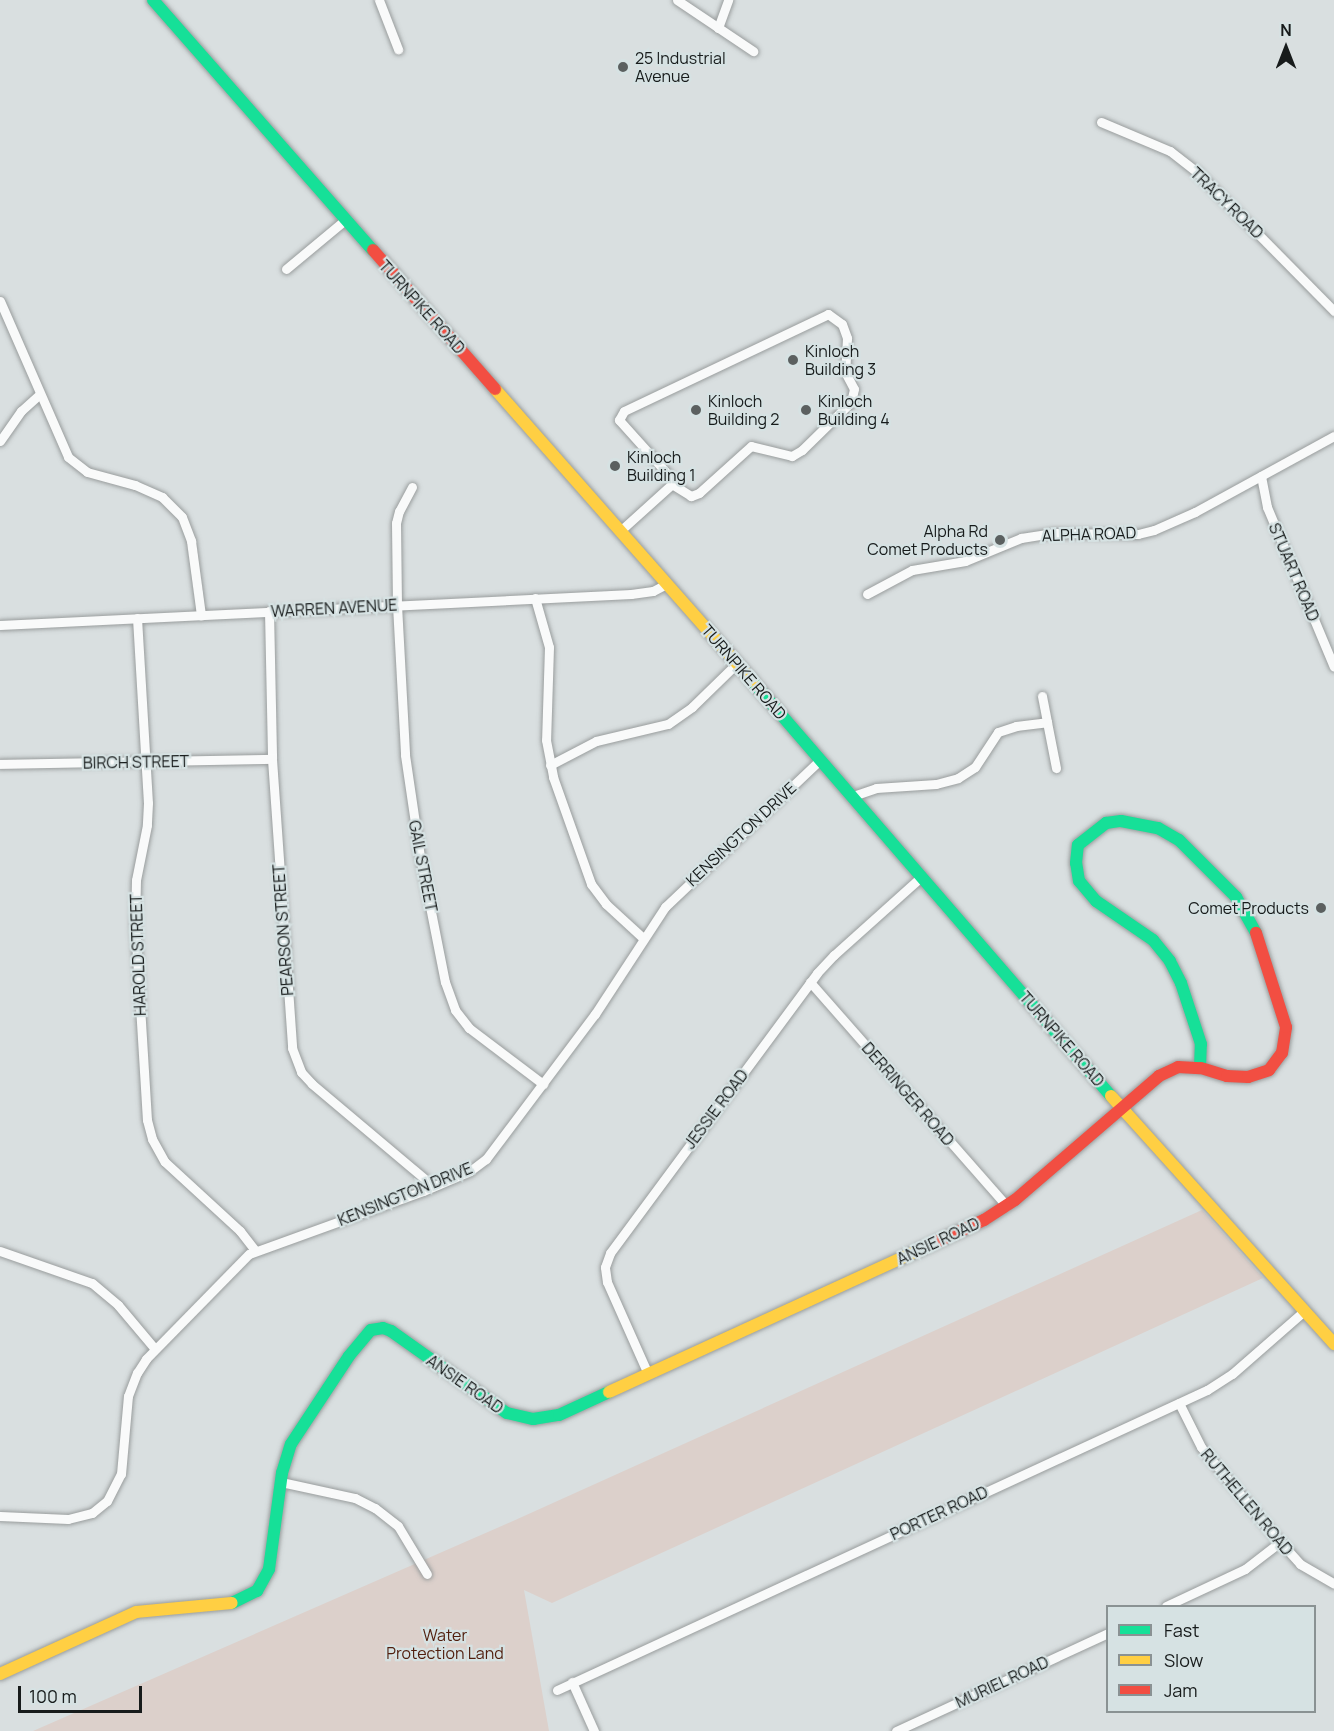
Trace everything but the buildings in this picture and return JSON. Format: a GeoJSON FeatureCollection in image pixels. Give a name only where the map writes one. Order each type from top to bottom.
{"type":"FeatureCollection","features":[{"type":"Feature","properties":{"kind":"street","name":"TURNPIKE ROAD"},"geometry":{"type":"LineString","coordinates":[[153,0],[853,796],[1121,1107],[1334,1344]]}},
{"type":"Feature","properties":{"kind":"street"},"geometry":{"type":"LineString","coordinates":[[378,0],[398,49]]}},
{"type":"Feature","properties":{"kind":"street"},"geometry":{"type":"LineString","coordinates":[[677,0],[753,51]]}},
{"type":"Feature","properties":{"kind":"street"},"geometry":{"type":"LineString","coordinates":[[718,28],[728,0]]}},
{"type":"Feature","properties":{"kind":"street","name":"TRACY ROAD"},"geometry":{"type":"LineString","coordinates":[[1101,122],[1170,151],[1198,173],[1334,311]]}},
{"type":"Feature","properties":{"kind":"street"},"geometry":{"type":"LineString","coordinates":[[286,269],[345,220]]}},
{"type":"Feature","properties":{"kind":"street"},"geometry":{"type":"LineString","coordinates":[[0,301],[62,445],[75,464],[99,477],[149,490],[162,497],[183,517],[191,541],[201,615]]}},
{"type":"Feature","properties":{"kind":"street"},"geometry":{"type":"LineString","coordinates":[[828,314],[842,324],[847,338],[845,372],[854,389],[851,402],[802,450],[792,456],[751,446],[699,493],[691,496],[672,484],[673,480],[621,424],[619,418],[624,411],[828,314]]}},
{"type":"Feature","properties":{"kind":"street"},"geometry":{"type":"LineString","coordinates":[[0,441],[21,411],[40,394]]}},
{"type":"Feature","properties":{"kind":"street","name":"ALPHA ROAD"},"geometry":{"type":"LineString","coordinates":[[867,594],[912,570],[965,561],[1022,538],[1054,533],[1138,534],[1175,523],[1334,436]]}},
{"type":"Feature","properties":{"kind":"street","name":"STUART ROAD"},"geometry":{"type":"LineString","coordinates":[[1261,476],[1267,507],[1334,667]]}},
{"type":"Feature","properties":{"kind":"street"},"geometry":{"type":"LineString","coordinates":[[620,531],[672,484]]}},
{"type":"Feature","properties":{"kind":"street","name":"GAIL STREET"},"geometry":{"type":"LineString","coordinates":[[412,487],[397,517],[397,605],[407,775],[447,989],[455,1010],[469,1028],[543,1084]]}},
{"type":"Feature","properties":{"kind":"street","name":"WARREN AVENUE"},"geometry":{"type":"LineString","coordinates":[[0,625],[644,593],[666,584]]}},
{"type":"Feature","properties":{"kind":"street"},"geometry":{"type":"LineString","coordinates":[[534,598],[549,647],[546,727],[550,765],[591,884],[606,904],[643,938]]}},
{"type":"Feature","properties":{"kind":"street","name":"PEARSON STREET"},"geometry":{"type":"LineString","coordinates":[[269,611],[272,759],[290,1037],[295,1060],[312,1084],[434,1186]]}},
{"type":"Feature","properties":{"kind":"street","name":"HAROLD STREET"},"geometry":{"type":"LineString","coordinates":[[137,618],[148,820],[136,880],[135,917],[150,1130],[165,1162],[240,1231],[255,1251]]}},
{"type":"Feature","properties":{"kind":"street"},"geometry":{"type":"LineString","coordinates":[[550,765],[596,741],[668,724],[692,707],[736,664]]}},
{"type":"Feature","properties":{"kind":"street"},"geometry":{"type":"LineString","coordinates":[[1042,696],[1056,768]]}},
{"type":"Feature","properties":{"kind":"street"},"geometry":{"type":"LineString","coordinates":[[853,796],[876,788],[951,781],[973,768],[995,735],[1002,730],[1047,722]]}},
{"type":"Feature","properties":{"kind":"street","name":"BIRCH STREET"},"geometry":{"type":"LineString","coordinates":[[0,764],[272,759]]}},
{"type":"Feature","properties":{"kind":"street","name":"KENSINGTON DRIVE"},"geometry":{"type":"LineString","coordinates":[[0,1516],[68,1519],[92,1513],[107,1501],[122,1467],[130,1390],[141,1365],[246,1257],[255,1251],[434,1186],[470,1171],[486,1159],[595,1014],[665,907],[687,883],[820,759]]}},
{"type":"Feature","properties":{"kind":"street","name":"ANSIE ROAD"},"geometry":{"type":"LineString","coordinates":[[0,1674],[136,1612],[234,1603],[253,1594],[263,1583],[269,1569],[285,1458],[294,1436],[362,1338],[374,1329],[391,1331],[499,1409],[524,1418],[542,1419],[559,1415],[984,1220],[1007,1206],[1121,1107],[1168,1070],[1185,1066],[1227,1076],[1248,1077],[1269,1070],[1282,1053],[1286,1027],[1261,943],[1236,897],[1179,840],[1158,828],[1121,821],[1106,823],[1078,845],[1076,863],[1079,881],[1096,901],[1153,940],[1170,961],[1181,983],[1201,1044],[1201,1068]]}},
{"type":"Feature","properties":{"kind":"street","name":"JESSIE ROAD"},"geometry":{"type":"LineString","coordinates":[[648,1374],[607,1282],[607,1258],[810,982],[834,955],[921,877]]}},
{"type":"Feature","properties":{"kind":"street","name":"DERRINGER ROAD"},"geometry":{"type":"LineString","coordinates":[[810,982],[1007,1206]]}},
{"type":"Feature","properties":{"kind":"street"},"geometry":{"type":"LineString","coordinates":[[0,1251],[92,1283],[118,1305],[156,1349]]}},
{"type":"Feature","properties":{"kind":"street","name":"PORTER ROAD"},"geometry":{"type":"LineString","coordinates":[[557,1690],[1179,1403],[1227,1378],[1304,1311]]}},
{"type":"Feature","properties":{"kind":"street","name":"RUTHELLEN ROAD"},"geometry":{"type":"LineString","coordinates":[[1179,1403],[1201,1447],[1280,1542],[1300,1564],[1334,1584]]}},
{"type":"Feature","properties":{"kind":"street"},"geometry":{"type":"LineString","coordinates":[[281,1482],[355,1498],[375,1508],[398,1526],[428,1574]]}},
{"type":"Feature","properties":{"kind":"street"},"geometry":{"type":"LineString","coordinates":[[1168,1605],[1245,1569],[1280,1542]]}},
{"type":"Feature","properties":{"kind":"street","name":"MURIEL ROAD"},"geometry":{"type":"LineString","coordinates":[[896,1731],[1106,1634]]}},
{"type":"Feature","properties":{"kind":"street"},"geometry":{"type":"LineString","coordinates":[[572,1683],[594,1731]]}},
{"type":"Feature","properties":{"kind":"green space","name":"Water Protection Land"},"geometry":{"type":"Polygon","coordinates":[[[1202,1210],[1263,1278],[552,1603],[524,1590],[549,1731],[33,1731],[513,1521],[1202,1210]]]}},
{"type":"Feature","properties":{"kind":"traffic: fast"},"geometry":{"type":"LineString","coordinates":[[153,0],[373,250]]}},
{"type":"Feature","properties":{"kind":"traffic: fast"},"geometry":{"type":"LineString","coordinates":[[752,681],[1111,1096]]}},
{"type":"Feature","properties":{"kind":"traffic: fast"},"geometry":{"type":"LineString","coordinates":[[1200,1068],[1201,1044],[1181,983],[1170,961],[1153,940],[1096,901],[1079,881],[1076,863],[1078,845],[1106,823],[1121,821],[1158,828],[1179,840],[1236,897],[1256,933]]}},
{"type":"Feature","properties":{"kind":"traffic: fast"},"geometry":{"type":"LineString","coordinates":[[232,1603],[257,1591],[269,1569],[282,1473],[291,1444],[349,1356],[371,1330],[383,1328],[391,1331],[507,1413],[533,1419],[559,1415],[609,1392]]}},
{"type":"Feature","properties":{"kind":"traffic: slow"},"geometry":{"type":"LineString","coordinates":[[495,389],[752,681]]}},
{"type":"Feature","properties":{"kind":"traffic: slow"},"geometry":{"type":"LineString","coordinates":[[1111,1096],[1334,1344]]}},
{"type":"Feature","properties":{"kind":"traffic: slow"},"geometry":{"type":"LineString","coordinates":[[609,1392],[919,1250]]}},
{"type":"Feature","properties":{"kind":"traffic: slow"},"geometry":{"type":"LineString","coordinates":[[0,1674],[136,1612],[232,1603]]}},
{"type":"Feature","properties":{"kind":"traffic: jam"},"geometry":{"type":"LineString","coordinates":[[373,250],[495,389]]}},
{"type":"Feature","properties":{"kind":"traffic: jam"},"geometry":{"type":"LineString","coordinates":[[1201,1068],[1227,1076],[1248,1077],[1269,1070],[1282,1053],[1286,1027],[1256,933]]}},
{"type":"Feature","properties":{"kind":"traffic: jam"},"geometry":{"type":"LineString","coordinates":[[919,1250],[984,1220],[1015,1200],[1159,1076],[1178,1067],[1200,1068]]}},
{"type":"Feature","properties":{"kind":"place","name":"25 Industrial Avenue"},"geometry":{"type":"Point","coordinates":[623,67]}},
{"type":"Feature","properties":{"kind":"place","name":"Kinloch Building 3"},"geometry":{"type":"Point","coordinates":[793,360]}},
{"type":"Feature","properties":{"kind":"place","name":"Kinloch Building 2"},"geometry":{"type":"Point","coordinates":[696,410]}},
{"type":"Feature","properties":{"kind":"place","name":"Kinloch Building 4"},"geometry":{"type":"Point","coordinates":[806,410]}},
{"type":"Feature","properties":{"kind":"place","name":"Kinloch Building 1"},"geometry":{"type":"Point","coordinates":[615,466]}},
{"type":"Feature","properties":{"kind":"place","name":"Alpha Rd Comet Products"},"geometry":{"type":"Point","coordinates":[1000,540]}},
{"type":"Feature","properties":{"kind":"place","name":"Comet Products"},"geometry":{"type":"Point","coordinates":[1321,908]}}]}
